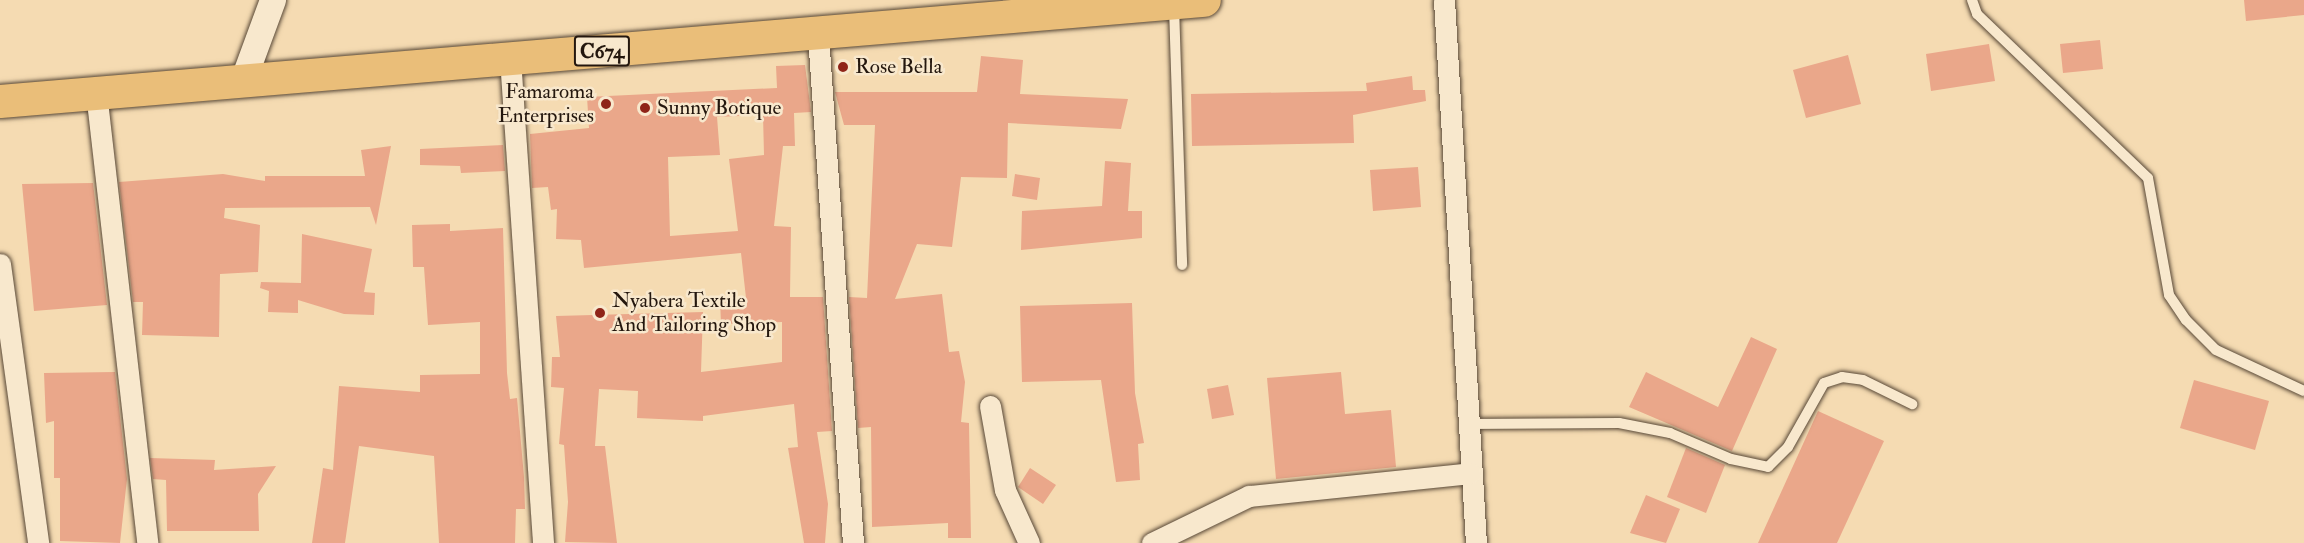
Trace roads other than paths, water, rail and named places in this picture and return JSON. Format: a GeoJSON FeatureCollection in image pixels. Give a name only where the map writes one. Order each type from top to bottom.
{"type":"FeatureCollection","features":[{"type":"Feature","properties":{"kind":"main road","name":"C674"},"geometry":{"type":"LineString","coordinates":[[0,101],[244,79],[818,34],[985,11],[1189,2]]}},
{"type":"Feature","properties":{"kind":"street"},"geometry":{"type":"LineString","coordinates":[[244,79],[273,0]]}},
{"type":"Feature","properties":{"kind":"street"},"geometry":{"type":"LineString","coordinates":[[1444,0],[1467,424],[1476,543]]}},
{"type":"Feature","properties":{"kind":"street"},"geometry":{"type":"LineString","coordinates":[[818,34],[853,543]]}},
{"type":"Feature","properties":{"kind":"street"},"geometry":{"type":"LineString","coordinates":[[510,58],[543,543]]}},
{"type":"Feature","properties":{"kind":"street"},"geometry":{"type":"LineString","coordinates":[[96,92],[147,543]]}},
{"type":"Feature","properties":{"kind":"street"},"geometry":{"type":"LineString","coordinates":[[0,264],[38,543]]}},
{"type":"Feature","properties":{"kind":"street"},"geometry":{"type":"LineString","coordinates":[[990,406],[1005,490],[1029,543]]}},
{"type":"Feature","properties":{"kind":"street"},"geometry":{"type":"LineString","coordinates":[[1152,543],[1249,496],[1470,473]]}},
{"type":"Feature","properties":{"kind":"lane"},"geometry":{"type":"LineString","coordinates":[[1972,0],[1993,30],[2148,178],[2169,295],[2186,320],[2216,350],[2304,391]]}},
{"type":"Feature","properties":{"kind":"lane"},"geometry":{"type":"LineString","coordinates":[[1182,265],[1189,2]]}},
{"type":"Feature","properties":{"kind":"lane"},"geometry":{"type":"LineString","coordinates":[[1467,424],[1619,423],[1670,433],[1731,459],[1768,467],[1788,447],[1824,383],[1842,377],[1863,380],[1912,404]]}},
{"type":"Feature","properties":{"kind":"place","name":"Rose Bella"},"geometry":{"type":"Point","coordinates":[843,67]}},
{"type":"Feature","properties":{"kind":"place","name":"Famaroma Enterprises"},"geometry":{"type":"Point","coordinates":[606,104]}},
{"type":"Feature","properties":{"kind":"place","name":"Sunny Botique"},"geometry":{"type":"Point","coordinates":[645,108]}},
{"type":"Feature","properties":{"kind":"place","name":"Nyabera Textile And Tailoring Shop"},"geometry":{"type":"Point","coordinates":[600,313]}}]}
